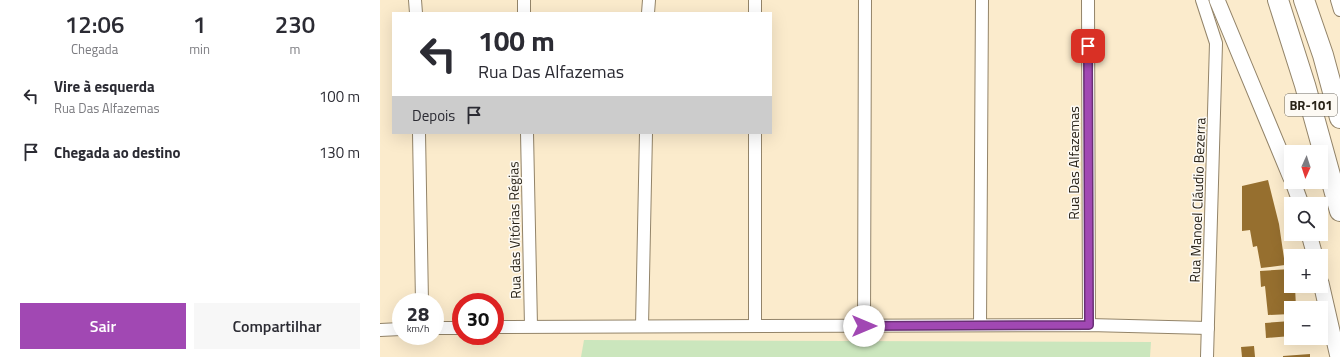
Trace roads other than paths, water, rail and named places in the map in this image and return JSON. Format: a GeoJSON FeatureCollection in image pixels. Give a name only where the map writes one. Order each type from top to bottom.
{"type":"FeatureCollection","features":[{"type":"Feature","properties":{"kind":"highway","name":"BR-101"},"geometry":{"type":"LineString","coordinates":[[1278,0],[1305,85],[1340,211]]}},
{"type":"Feature","properties":{"kind":"highway","name":"BR-101"},"geometry":{"type":"LineString","coordinates":[[1304,0],[1323,55],[1340,118]]}},
{"type":"Feature","properties":{"kind":"street"},"geometry":{"type":"LineString","coordinates":[[415,0],[416,12]]}},
{"type":"Feature","properties":{"kind":"street"},"geometry":{"type":"LineString","coordinates":[[524,0],[524,12]]}},
{"type":"Feature","properties":{"kind":"street"},"geometry":{"type":"LineString","coordinates":[[648,12],[649,0]]}},
{"type":"Feature","properties":{"kind":"street"},"geometry":{"type":"LineString","coordinates":[[755,0],[755,12]]}},
{"type":"Feature","properties":{"kind":"street"},"geometry":{"type":"LineString","coordinates":[[864,326],[865,0]]}},
{"type":"Feature","properties":{"kind":"street"},"geometry":{"type":"LineString","coordinates":[[980,325],[982,0]]}},
{"type":"Feature","properties":{"kind":"street","name":"Rua Das Alfazemas"},"geometry":{"type":"LineString","coordinates":[[1088,0],[1089,325]]}},
{"type":"Feature","properties":{"kind":"street","name":"Rua Manoel Cláudio Bezerra"},"geometry":{"type":"LineString","coordinates":[[1202,0],[1216,43],[1207,357]]}},
{"type":"Feature","properties":{"kind":"street"},"geometry":{"type":"LineString","coordinates":[[1217,0],[1284,161]]}},
{"type":"Feature","properties":{"kind":"street"},"geometry":{"type":"LineString","coordinates":[[1337,0],[1340,10]]}},
{"type":"Feature","properties":{"kind":"street"},"geometry":{"type":"LineString","coordinates":[[418,134],[422,293]]}},
{"type":"Feature","properties":{"kind":"street","name":"Rua das Vitórias Régias"},"geometry":{"type":"LineString","coordinates":[[527,134],[531,326]]}},
{"type":"Feature","properties":{"kind":"street"},"geometry":{"type":"LineString","coordinates":[[642,326],[646,134]]}},
{"type":"Feature","properties":{"kind":"street"},"geometry":{"type":"LineString","coordinates":[[755,134],[755,326]]}},
{"type":"Feature","properties":{"kind":"street"},"geometry":{"type":"LineString","coordinates":[[1323,293],[1338,357]]}},
{"type":"Feature","properties":{"kind":"street"},"geometry":{"type":"LineString","coordinates":[[504,327],[1089,325],[1208,328]]}},
{"type":"Feature","properties":{"kind":"street"},"geometry":{"type":"LineString","coordinates":[[380,330],[392,329]]}}]}
